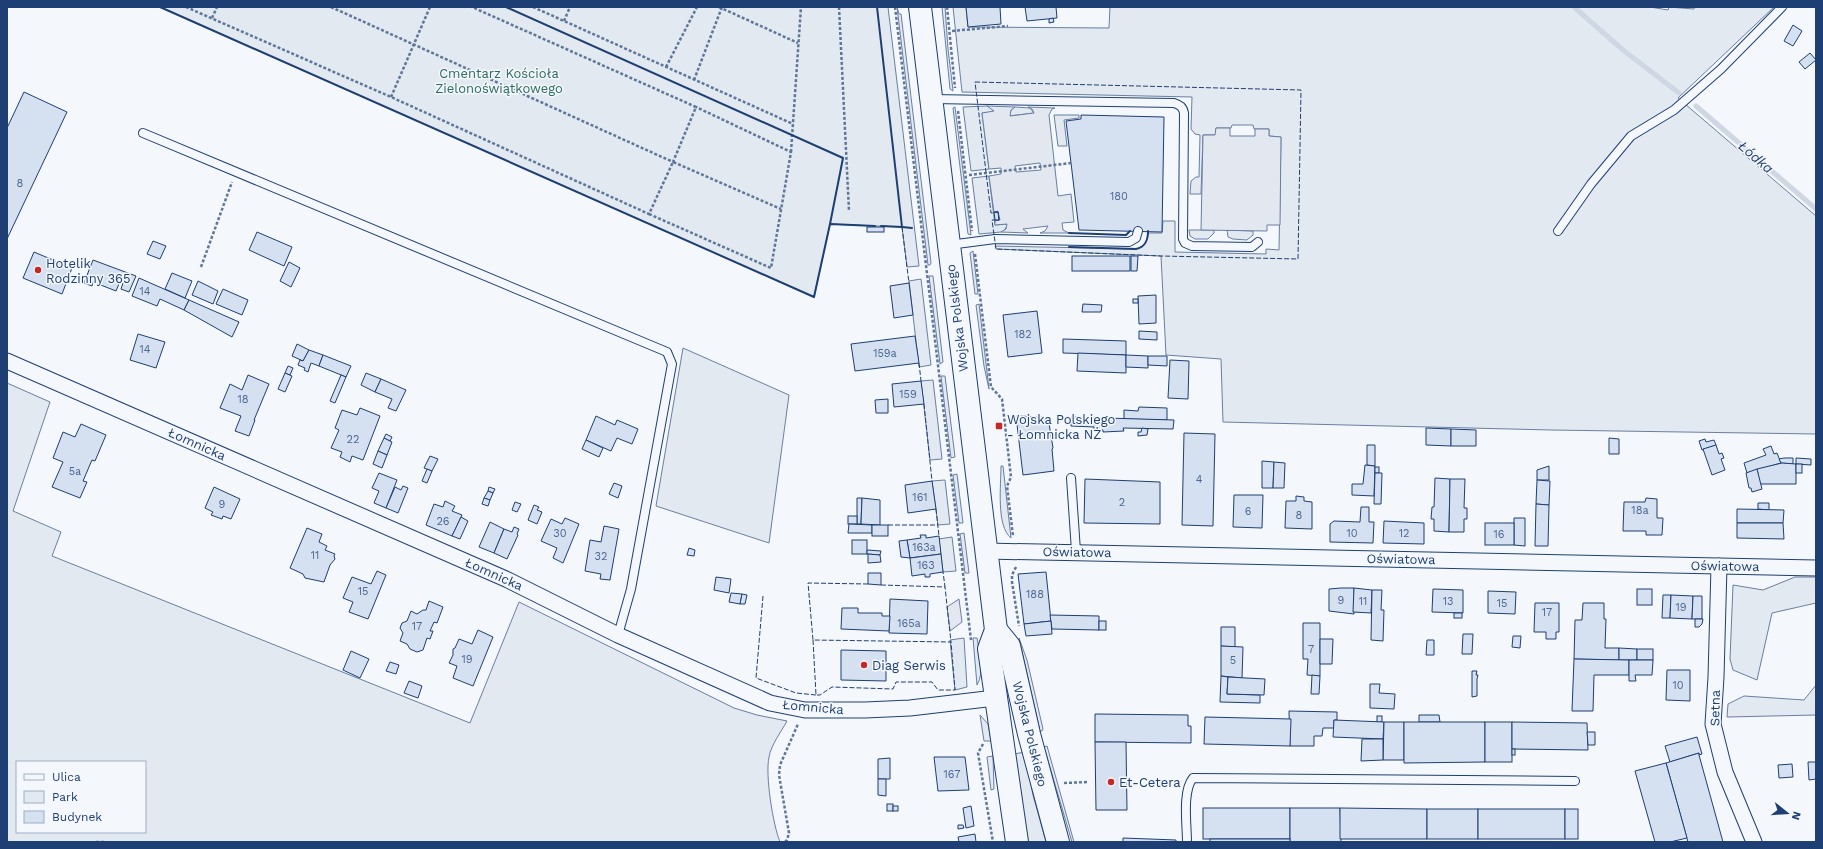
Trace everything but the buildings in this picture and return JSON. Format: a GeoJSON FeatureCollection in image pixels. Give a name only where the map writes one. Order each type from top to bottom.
{"type":"FeatureCollection","features":[{"type":"Feature","properties":{"kind":"main road","name":"Wojska Polskiego"},"geometry":{"type":"LineString","coordinates":[[920,7],[996,630],[989,649],[1017,842]]}},
{"type":"Feature","properties":{"kind":"main road","name":"Wojska Polskiego"},"geometry":{"type":"LineString","coordinates":[[996,630],[1009,646],[1029,734],[1058,842]]}},
{"type":"Feature","properties":{"kind":"street","name":"Łomnicka"},"geometry":{"type":"LineString","coordinates":[[7,361],[508,580],[618,634],[754,697],[788,708],[805,710],[910,708],[996,698]]}},
{"type":"Feature","properties":{"kind":"street","name":"Oświatowa"},"geometry":{"type":"LineString","coordinates":[[986,550],[1816,568]]}},
{"type":"Feature","properties":{"kind":"street","name":"Setna"},"geometry":{"type":"LineString","coordinates":[[1719,566],[1716,677],[1713,724],[1725,772],[1754,842]]}},
{"type":"Feature","properties":{"kind":"lane"},"geometry":{"type":"LineString","coordinates":[[1558,231],[1591,184],[1631,136],[1674,110],[1721,69],[1782,7]]}},
{"type":"Feature","properties":{"kind":"lane"},"geometry":{"type":"LineString","coordinates":[[931,99],[1174,103],[1179,105],[1183,108],[1184,112],[1183,238],[1185,243],[1192,246],[1252,247],[1258,242]]}},
{"type":"Feature","properties":{"kind":"lane"},"geometry":{"type":"LineString","coordinates":[[143,133],[667,352],[672,364],[671,372],[632,589],[618,634]]}},
{"type":"Feature","properties":{"kind":"lane"},"geometry":{"type":"LineString","coordinates":[[948,245],[995,239],[1129,242],[1136,238],[1138,231]]}},
{"type":"Feature","properties":{"kind":"lane"},"geometry":{"type":"LineString","coordinates":[[1071,478],[1076,551]]}},
{"type":"Feature","properties":{"kind":"lane"},"geometry":{"type":"LineString","coordinates":[[1187,842],[1187,792],[1189,783],[1193,778],[1575,781]]}},
{"type":"Feature","properties":{"kind":"path"},"geometry":{"type":"LineString","coordinates":[[186,7],[391,97],[771,268],[791,152],[798,43],[802,7]]}},
{"type":"Feature","properties":{"kind":"path"},"geometry":{"type":"LineString","coordinates":[[212,18],[217,7]]}},
{"type":"Feature","properties":{"kind":"path"},"geometry":{"type":"LineString","coordinates":[[331,7],[673,162],[781,209]]}},
{"type":"Feature","properties":{"kind":"path"},"geometry":{"type":"LineString","coordinates":[[391,97],[430,7]]}},
{"type":"Feature","properties":{"kind":"path"},"geometry":{"type":"LineString","coordinates":[[472,7],[696,107],[791,152]]}},
{"type":"Feature","properties":{"kind":"path"},"geometry":{"type":"LineString","coordinates":[[533,7],[793,124]]}},
{"type":"Feature","properties":{"kind":"path"},"geometry":{"type":"LineString","coordinates":[[564,21],[570,7]]}},
{"type":"Feature","properties":{"kind":"path"},"geometry":{"type":"LineString","coordinates":[[666,67],[697,7]]}},
{"type":"Feature","properties":{"kind":"path"},"geometry":{"type":"LineString","coordinates":[[694,80],[721,7],[798,43]]}},
{"type":"Feature","properties":{"kind":"path"},"geometry":{"type":"LineString","coordinates":[[839,7],[849,211]]}},
{"type":"Feature","properties":{"kind":"path"},"geometry":{"type":"LineString","coordinates":[[895,7],[972,646]]}},
{"type":"Feature","properties":{"kind":"path"},"geometry":{"type":"LineString","coordinates":[[947,7],[956,99],[991,387],[1002,399],[1011,477],[1007,486],[1014,542]]}},
{"type":"Feature","properties":{"kind":"path"},"geometry":{"type":"LineString","coordinates":[[952,31],[1008,26]]}},
{"type":"Feature","properties":{"kind":"path"},"geometry":{"type":"LineString","coordinates":[[649,214],[696,107]]}},
{"type":"Feature","properties":{"kind":"path"},"geometry":{"type":"LineString","coordinates":[[970,175],[1071,163]]}},
{"type":"Feature","properties":{"kind":"path"},"geometry":{"type":"LineString","coordinates":[[201,267],[236,172]]}},
{"type":"Feature","properties":{"kind":"path"},"geometry":{"type":"LineString","coordinates":[[785,842],[789,833],[779,775],[780,765],[805,710]]}},
{"type":"Feature","properties":{"kind":"path"},"geometry":{"type":"LineString","coordinates":[[982,738],[983,744],[978,753],[993,842]]}},
{"type":"Feature","properties":{"kind":"path"},"geometry":{"type":"LineString","coordinates":[[1064,783],[1088,782]]}},
{"type":"Feature","properties":{"kind":"path"},"geometry":{"type":"LineString","coordinates":[[96,842],[106,842]]}},
{"type":"Feature","properties":{"kind":"green space","name":"Cmentarz Kościoła Zielonoświątkowego"},"geometry":{"type":"Polygon","coordinates":[[[160,7],[888,7],[919,266],[907,267],[902,227],[830,224],[814,297],[160,7]]]}},
{"type":"Feature","properties":{"kind":"green space"},"geometry":{"type":"Polygon","coordinates":[[[897,7],[899,14],[901,14],[931,263],[930,265],[928,265],[897,7]]]}},
{"type":"Feature","properties":{"kind":"green space"},"geometry":{"type":"Polygon","coordinates":[[[942,7],[945,7],[953,91],[950,89],[942,7]]]}},
{"type":"Feature","properties":{"kind":"green space"},"geometry":{"type":"Polygon","coordinates":[[[953,7],[966,7],[968,27],[1109,28],[1110,7],[1650,7],[1668,10],[1669,7],[1694,9],[1695,7],[1774,7],[1678,98],[1816,216],[1816,434],[1551,430],[1223,422],[1221,359],[1166,355],[1161,256],[996,249],[995,246],[1136,249],[1145,243],[1148,233],[1162,233],[1163,221],[1175,221],[1175,252],[1266,254],[1266,249],[1279,250],[1281,137],[1269,136],[1269,129],[1254,129],[1253,125],[1232,125],[1231,128],[1216,128],[1216,135],[1203,135],[1201,194],[1190,194],[1191,181],[1196,177],[1199,177],[1200,135],[1195,134],[1191,129],[1192,97],[962,92],[953,7]]]}},
{"type":"Feature","properties":{"kind":"green space"},"geometry":{"type":"Polygon","coordinates":[[[987,106],[992,108],[994,112],[982,113],[989,169],[971,171],[963,107],[987,106]]]}},
{"type":"Feature","properties":{"kind":"green space"},"geometry":{"type":"Polygon","coordinates":[[[955,107],[971,235],[968,234],[953,108],[955,107]]]}},
{"type":"Feature","properties":{"kind":"green space"},"geometry":{"type":"Polygon","coordinates":[[[1015,107],[1030,108],[1034,113],[1009,116],[1011,110],[1015,107]]]}},
{"type":"Feature","properties":{"kind":"green space"},"geometry":{"type":"Polygon","coordinates":[[[1054,115],[1079,115],[1079,118],[1064,120],[1067,146],[1058,146],[1054,115]]]}},
{"type":"Feature","properties":{"kind":"green space"},"geometry":{"type":"Polygon","coordinates":[[[989,176],[995,225],[1008,224],[1004,231],[979,234],[972,178],[989,176]]]}},
{"type":"Feature","properties":{"kind":"green space"},"geometry":{"type":"Polygon","coordinates":[[[1189,230],[1214,230],[1214,233],[1208,239],[1195,239],[1190,236],[1189,230]]]}},
{"type":"Feature","properties":{"kind":"green space"},"geometry":{"type":"Polygon","coordinates":[[[1227,230],[1253,231],[1253,235],[1247,240],[1233,239],[1228,237],[1227,230]]]}},
{"type":"Feature","properties":{"kind":"green space"},"geometry":{"type":"Polygon","coordinates":[[[973,251],[978,294],[975,294],[970,253],[973,251]]]}},
{"type":"Feature","properties":{"kind":"green space"},"geometry":{"type":"Polygon","coordinates":[[[929,276],[933,276],[943,362],[940,364],[929,276]]]}},
{"type":"Feature","properties":{"kind":"green space"},"geometry":{"type":"Polygon","coordinates":[[[921,279],[931,365],[919,367],[909,281],[921,279]]]}},
{"type":"Feature","properties":{"kind":"green space"},"geometry":{"type":"Polygon","coordinates":[[[979,304],[989,389],[984,366],[976,305],[979,304]]]}},
{"type":"Feature","properties":{"kind":"green space"},"geometry":{"type":"Polygon","coordinates":[[[683,348],[789,395],[769,543],[656,506],[683,348]]]}},
{"type":"Feature","properties":{"kind":"green space"},"geometry":{"type":"Polygon","coordinates":[[[941,376],[945,376],[955,457],[951,458],[941,376]]]}},
{"type":"Feature","properties":{"kind":"green space"},"geometry":{"type":"Polygon","coordinates":[[[933,380],[942,459],[930,460],[921,381],[933,380]]]}},
{"type":"Feature","properties":{"kind":"green space"},"geometry":{"type":"Polygon","coordinates":[[[7,383],[50,402],[13,511],[61,532],[52,556],[470,723],[519,602],[734,708],[757,715],[787,721],[772,748],[768,765],[770,800],[780,842],[7,842],[7,383]]]}},
{"type":"Feature","properties":{"kind":"green space"},"geometry":{"type":"Polygon","coordinates":[[[1001,466],[1003,466],[1011,538],[1006,532],[1001,515],[1001,466]]]}},
{"type":"Feature","properties":{"kind":"green space"},"geometry":{"type":"Polygon","coordinates":[[[957,474],[963,523],[959,523],[953,475],[957,474]]]}},
{"type":"Feature","properties":{"kind":"green space"},"geometry":{"type":"Polygon","coordinates":[[[945,480],[950,524],[938,525],[932,481],[945,480]]]}},
{"type":"Feature","properties":{"kind":"green space"},"geometry":{"type":"Polygon","coordinates":[[[964,533],[969,573],[965,573],[960,534],[964,533]]]}},
{"type":"Feature","properties":{"kind":"green space"},"geometry":{"type":"Polygon","coordinates":[[[952,537],[956,571],[943,572],[939,539],[952,537]]]}},
{"type":"Feature","properties":{"kind":"green space"},"geometry":{"type":"Polygon","coordinates":[[[1795,577],[1816,577],[1816,603],[1772,613],[1757,680],[1733,670],[1730,659],[1733,585],[1763,590],[1795,577]]]}},
{"type":"Feature","properties":{"kind":"green space"},"geometry":{"type":"Polygon","coordinates":[[[964,638],[967,687],[955,690],[950,640],[964,638]]]}},
{"type":"Feature","properties":{"kind":"green space"},"geometry":{"type":"Polygon","coordinates":[[[973,638],[977,638],[981,662],[981,674],[977,685],[973,638]]]}},
{"type":"Feature","properties":{"kind":"green space"},"geometry":{"type":"Polygon","coordinates":[[[1019,638],[1027,660],[1043,729],[1042,731],[1040,731],[1019,638]]]}},
{"type":"Feature","properties":{"kind":"green space"},"geometry":{"type":"Polygon","coordinates":[[[1816,685],[1816,715],[1727,717],[1728,704],[1744,696],[1804,700],[1816,685]]]}},
{"type":"Feature","properties":{"kind":"green space"},"geometry":{"type":"Polygon","coordinates":[[[980,715],[988,724],[991,741],[984,741],[980,715]]]}},
{"type":"Feature","properties":{"kind":"green space"},"geometry":{"type":"Polygon","coordinates":[[[1047,746],[1074,842],[1072,842],[1044,747],[1047,746]]]}},
{"type":"Feature","properties":{"kind":"green space"},"geometry":{"type":"Polygon","coordinates":[[[1025,752],[1033,795],[1046,842],[1027,842],[1014,754],[1025,752]]]}},
{"type":"Feature","properties":{"kind":"green space"},"geometry":{"type":"Polygon","coordinates":[[[993,756],[994,789],[991,790],[987,757],[993,756]]]}},
{"type":"Feature","properties":{"kind":"shaded area"},"geometry":{"type":"Polygon","coordinates":[[[987,106],[1015,107],[1011,110],[1010,116],[1034,113],[1032,109],[1028,107],[1055,108],[1052,109],[1049,115],[1058,196],[1071,194],[1074,222],[1062,223],[1063,230],[1069,233],[1040,233],[1045,231],[1048,226],[1023,229],[1028,233],[1001,232],[1006,229],[1007,224],[995,225],[995,221],[1000,220],[998,211],[994,212],[989,176],[1001,174],[1001,168],[989,169],[982,113],[994,111],[987,106]],[[1040,163],[1015,166],[1016,172],[1041,170],[1040,163]]]}},
{"type":"Feature","properties":{"kind":"shaded area"},"geometry":{"type":"Polygon","coordinates":[[[1216,128],[1230,128],[1230,136],[1255,136],[1255,129],[1269,129],[1269,136],[1281,137],[1280,225],[1267,225],[1267,231],[1201,230],[1203,135],[1215,135],[1216,128]]]}},
{"type":"Feature","properties":{"kind":"shaded area"},"geometry":{"type":"Polygon","coordinates":[[[959,599],[962,622],[950,631],[947,607],[959,599]]]}},
{"type":"Feature","properties":{"kind":"waterway","name":"Łódka"},"geometry":{"type":"LineString","coordinates":[[1574,7],[1623,50],[1679,93]]}},
{"type":"Feature","properties":{"kind":"waterway","name":"Łódka"},"geometry":{"type":"LineString","coordinates":[[1696,106],[1816,209]]}},
{"type":"Feature","properties":{"kind":"fence"},"geometry":{"type":"LineString","coordinates":[[975,82],[1301,90],[1298,259],[1161,256],[996,249],[992,220],[999,220],[998,212],[991,213],[975,82]]}},
{"type":"Feature","properties":{"kind":"fence"},"geometry":{"type":"LineString","coordinates":[[902,227],[909,283]]}},
{"type":"Feature","properties":{"kind":"fence"},"geometry":{"type":"LineString","coordinates":[[919,363],[921,381]]}},
{"type":"Feature","properties":{"kind":"fence"},"geometry":{"type":"LineString","coordinates":[[924,404],[932,481]]}},
{"type":"Feature","properties":{"kind":"fence"},"geometry":{"type":"LineString","coordinates":[[936,509],[939,536]]}},
{"type":"Feature","properties":{"kind":"fence"},"geometry":{"type":"LineString","coordinates":[[888,525],[938,525]]}},
{"type":"Feature","properties":{"kind":"fence"},"geometry":{"type":"LineString","coordinates":[[881,585],[945,587],[943,572]]}},
{"type":"Feature","properties":{"kind":"fence"},"geometry":{"type":"LineString","coordinates":[[868,584],[808,583],[813,640],[951,642],[945,587]]}},
{"type":"Feature","properties":{"kind":"fence"},"geometry":{"type":"LineString","coordinates":[[763,596],[756,678],[796,693],[816,695]]}},
{"type":"Feature","properties":{"kind":"fence"},"geometry":{"type":"LineString","coordinates":[[813,640],[816,695],[820,695],[832,687],[893,689],[896,682],[932,682],[938,690],[955,690],[951,642]]}},
{"type":"Feature","properties":{"kind":"wall"},"geometry":{"type":"LineString","coordinates":[[160,7],[814,297],[830,224],[875,226]]}},
{"type":"Feature","properties":{"kind":"wall"},"geometry":{"type":"LineString","coordinates":[[506,7],[843,158],[830,224]]}},
{"type":"Feature","properties":{"kind":"wall"},"geometry":{"type":"LineString","coordinates":[[877,7],[902,227],[881,226]]}},
{"type":"Feature","properties":{"kind":"wall"},"geometry":{"type":"LineString","coordinates":[[902,227],[912,228]]}},
{"type":"Feature","properties":{"kind":"wall"},"geometry":{"type":"LineString","coordinates":[[1069,233],[1126,235],[1130,231]]}},
{"type":"Feature","properties":{"kind":"wall"},"geometry":{"type":"LineString","coordinates":[[1069,247],[1136,249],[1142,247],[1145,243],[1148,231]]}},
{"type":"Feature","properties":{"kind":"place","name":"Hotelik Rodzinny 365"},"geometry":{"type":"Point","coordinates":[38,270]}},
{"type":"Feature","properties":{"kind":"place","name":"Wojska Polskiego - Łomnicka NŻ"},"geometry":{"type":"Point","coordinates":[999,426]}},
{"type":"Feature","properties":{"kind":"place","name":"Diag Serwis"},"geometry":{"type":"Point","coordinates":[864,665]}},
{"type":"Feature","properties":{"kind":"place","name":"Et-Cetera"},"geometry":{"type":"Point","coordinates":[1111,782]}}]}
